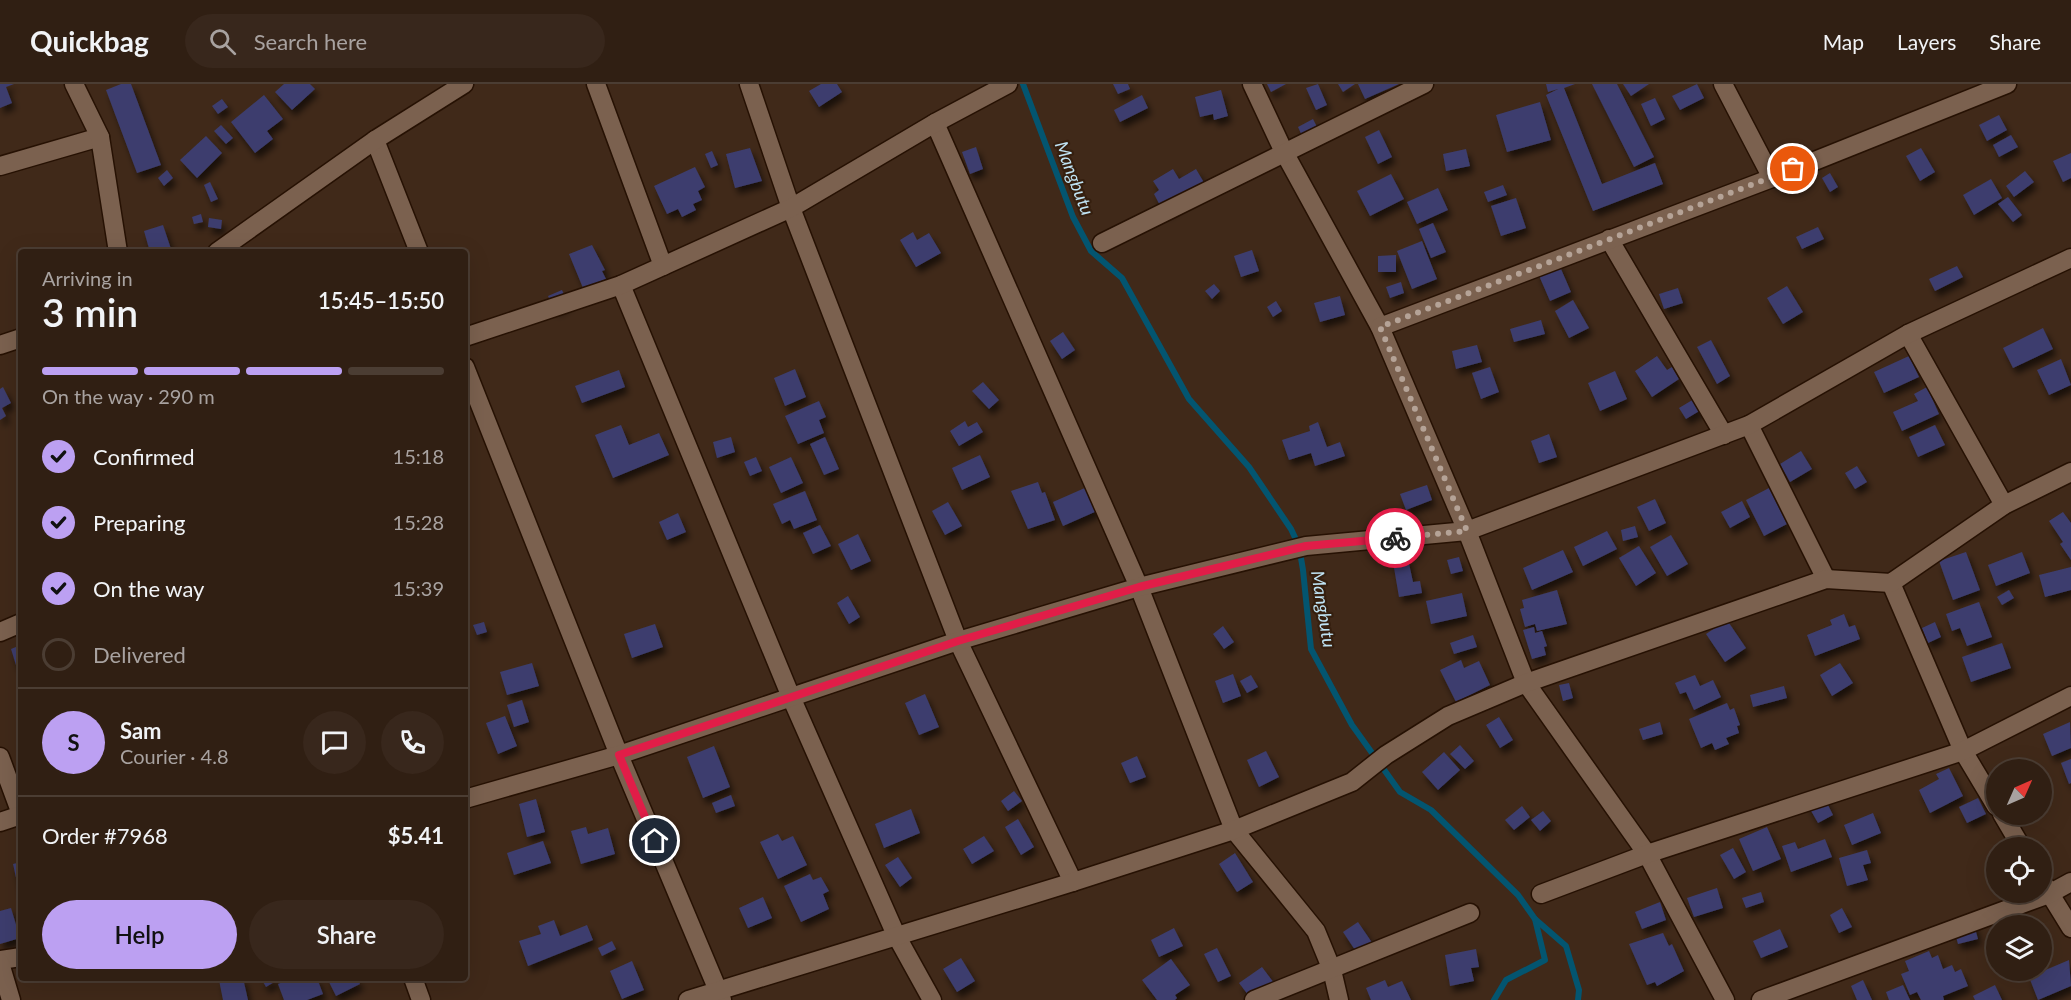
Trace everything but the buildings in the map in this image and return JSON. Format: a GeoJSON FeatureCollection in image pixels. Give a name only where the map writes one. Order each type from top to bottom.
{"type":"FeatureCollection","features":[{"type":"Feature","properties":{"kind":"street"},"geometry":{"type":"LineString","coordinates":[[74,84],[99,138],[118,249]]}},
{"type":"Feature","properties":{"kind":"street"},"geometry":{"type":"LineString","coordinates":[[221,249],[375,140],[464,84]]}},
{"type":"Feature","properties":{"kind":"street"},"geometry":{"type":"LineString","coordinates":[[596,84],[663,266]]}},
{"type":"Feature","properties":{"kind":"street"},"geometry":{"type":"LineString","coordinates":[[749,84],[791,208],[958,641],[1073,882]]}},
{"type":"Feature","properties":{"kind":"street"},"geometry":{"type":"LineString","coordinates":[[468,336],[621,285],[791,208],[935,123],[1007,84]]}},
{"type":"Feature","properties":{"kind":"street"},"geometry":{"type":"LineString","coordinates":[[1252,84],[1284,152],[1380,327],[1467,531],[1526,683],[1647,854],[1725,1000]]}},
{"type":"Feature","properties":{"kind":"street"},"geometry":{"type":"LineString","coordinates":[[1102,243],[1424,84]]}},
{"type":"Feature","properties":{"kind":"street"},"geometry":{"type":"LineString","coordinates":[[1723,84],[1772,178]]}},
{"type":"Feature","properties":{"kind":"street"},"geometry":{"type":"LineString","coordinates":[[1380,327],[1772,178],[2007,84]]}},
{"type":"Feature","properties":{"kind":"street"},"geometry":{"type":"LineString","coordinates":[[935,123],[1139,587],[1234,830],[1316,931],[1332,970],[1339,1000]]}},
{"type":"Feature","properties":{"kind":"street"},"geometry":{"type":"LineString","coordinates":[[0,166],[99,138]]}},
{"type":"Feature","properties":{"kind":"street"},"geometry":{"type":"LineString","coordinates":[[375,140],[418,249]]}},
{"type":"Feature","properties":{"kind":"street"},"geometry":{"type":"LineString","coordinates":[[1608,239],[1724,435]]}},
{"type":"Feature","properties":{"kind":"street"},"geometry":{"type":"LineString","coordinates":[[468,798],[619,755],[958,641],[1139,587],[1306,546],[1467,531],[1749,425],[1908,334],[2071,258]]}},
{"type":"Feature","properties":{"kind":"street"},"geometry":{"type":"LineString","coordinates":[[621,285],[791,697],[896,935],[932,1000]]}},
{"type":"Feature","properties":{"kind":"street"},"geometry":{"type":"LineString","coordinates":[[1908,334],[2004,505]]}},
{"type":"Feature","properties":{"kind":"street"},"geometry":{"type":"LineString","coordinates":[[0,345],[18,339]]}},
{"type":"Feature","properties":{"kind":"street"},"geometry":{"type":"LineString","coordinates":[[468,375],[619,755],[720,996]]}},
{"type":"Feature","properties":{"kind":"street"},"geometry":{"type":"LineString","coordinates":[[1749,425],[1826,579]]}},
{"type":"Feature","properties":{"kind":"street"},"geometry":{"type":"LineString","coordinates":[[688,1000],[720,996],[896,935],[1073,882],[1234,830],[1352,782],[1379,761],[1448,716],[1526,683],[1826,579],[1891,583],[2004,505],[2071,472]]}},
{"type":"Feature","properties":{"kind":"street"},"geometry":{"type":"LineString","coordinates":[[1891,583],[1963,751],[1986,789]]}},
{"type":"Feature","properties":{"kind":"street"},"geometry":{"type":"LineString","coordinates":[[0,632],[18,624]]}},
{"type":"Feature","properties":{"kind":"street"},"geometry":{"type":"LineString","coordinates":[[1541,894],[1647,854],[1963,751],[2071,696]]}},
{"type":"Feature","properties":{"kind":"street"},"geometry":{"type":"LineString","coordinates":[[0,757],[18,806]]}},
{"type":"Feature","properties":{"kind":"street"},"geometry":{"type":"LineString","coordinates":[[0,822],[18,815]]}},
{"type":"Feature","properties":{"kind":"street"},"geometry":{"type":"LineString","coordinates":[[2052,886],[2071,882]]}},
{"type":"Feature","properties":{"kind":"street"},"geometry":{"type":"LineString","coordinates":[[2052,898],[2071,928]]}},
{"type":"Feature","properties":{"kind":"street"},"geometry":{"type":"LineString","coordinates":[[1761,1000],[2005,903]]}},
{"type":"Feature","properties":{"kind":"street"},"geometry":{"type":"LineString","coordinates":[[1254,1000],[1470,913]]}},
{"type":"Feature","properties":{"kind":"street"},"geometry":{"type":"LineString","coordinates":[[11,1000],[0,962],[18,958]]}},
{"type":"Feature","properties":{"kind":"street"},"geometry":{"type":"LineString","coordinates":[[414,981],[421,1000]]}},
{"type":"Feature","properties":{"kind":"waterway","name":"Mangbutu"},"geometry":{"type":"LineString","coordinates":[[1023,84],[1073,217],[1091,251],[1122,278],[1189,399],[1249,467],[1291,529],[1299,546],[1311,649],[1352,725],[1400,792],[1431,810],[1518,895],[1535,919],[1545,960],[1506,980],[1494,1000]]}},
{"type":"Feature","properties":{"kind":"waterway"},"geometry":{"type":"LineString","coordinates":[[1535,919],[1566,946],[1579,990],[1578,1000]]}},
{"type":"Feature","properties":{"kind":"way so far"},"geometry":{"type":"LineString","coordinates":[[1395,538],[1467,531],[1380,327],[1793,169]]}},
{"type":"Feature","properties":{"kind":"route"},"geometry":{"type":"LineString","coordinates":[[655,841],[619,755],[958,641],[1139,587],[1306,546],[1395,538]]}}]}
